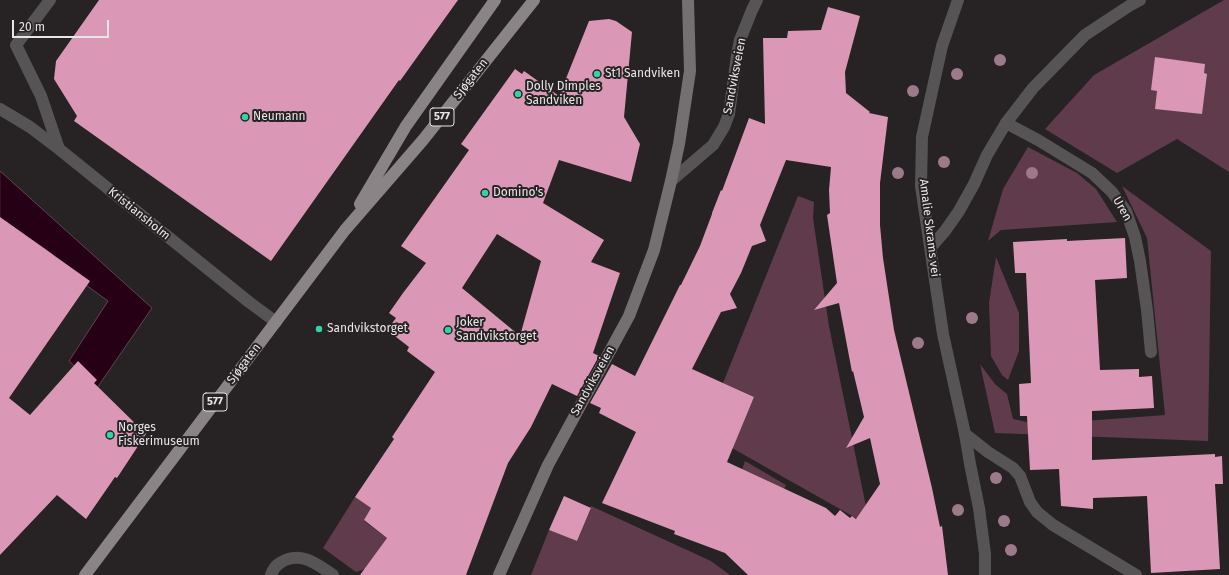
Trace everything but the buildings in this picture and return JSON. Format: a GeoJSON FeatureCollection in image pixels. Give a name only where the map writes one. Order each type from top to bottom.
{"type":"FeatureCollection","features":[{"type":"Feature","properties":{"kind":"main road","name":"Sjøgaten"},"geometry":{"type":"LineString","coordinates":[[345,230],[406,126],[495,0]]}},
{"type":"Feature","properties":{"kind":"main road","name":"Sjøgaten"},"geometry":{"type":"LineString","coordinates":[[85,575],[345,230],[423,140],[534,0]]}},
{"type":"Feature","properties":{"kind":"main road","name":"Sandviksveien"},"geometry":{"type":"LineString","coordinates":[[499,575],[548,465],[566,429],[629,316],[654,250],[679,144],[690,71],[688,0]]}},
{"type":"Feature","properties":{"kind":"street"},"geometry":{"type":"LineString","coordinates":[[50,0],[16,44],[41,96],[59,149]]}},
{"type":"Feature","properties":{"kind":"street","name":"Sandviksveien"},"geometry":{"type":"LineString","coordinates":[[671,181],[713,145],[724,127],[729,114],[740,40],[757,0]]}},
{"type":"Feature","properties":{"kind":"street","name":"Amalie Skrams vei"},"geometry":{"type":"LineString","coordinates":[[958,0],[942,46],[922,137],[921,186],[943,334],[965,434],[979,508],[986,575]]}},
{"type":"Feature","properties":{"kind":"street"},"geometry":{"type":"LineString","coordinates":[[931,248],[945,231],[958,211],[974,184],[987,155],[1006,123],[1033,88],[1085,35],[1140,0]]}},
{"type":"Feature","properties":{"kind":"street","name":"Kristiansholm"},"geometry":{"type":"LineString","coordinates":[[0,109],[30,127],[59,149],[276,322]]}},
{"type":"Feature","properties":{"kind":"street","name":"Uren"},"geometry":{"type":"LineString","coordinates":[[1006,123],[1038,140],[1092,173],[1112,192],[1126,211],[1135,237],[1140,262],[1151,352]]}},
{"type":"Feature","properties":{"kind":"street"},"geometry":{"type":"LineString","coordinates":[[965,434],[988,452],[1013,468],[1020,476],[1030,502],[1037,512],[1052,525],[1136,575]]}},
{"type":"Feature","properties":{"kind":"street"},"geometry":{"type":"LineString","coordinates":[[271,575],[272,570],[276,565],[284,560],[300,557],[318,564],[333,575]]}},
{"type":"Feature","properties":{"kind":"shaded area"},"geometry":{"type":"Polygon","coordinates":[[[1224,0],[1229,0],[1229,172],[1177,139],[1117,173],[1045,129],[1094,75],[1224,0]]]}},
{"type":"Feature","properties":{"kind":"shaded area"},"geometry":{"type":"Polygon","coordinates":[[[1028,147],[1077,173],[1096,189],[1117,222],[1001,230],[988,241],[1003,189],[1028,147]]]}},
{"type":"Feature","properties":{"kind":"shaded area"},"geometry":{"type":"Polygon","coordinates":[[[0,171],[152,308],[97,388],[69,361],[108,301],[53,261],[52,254],[6,222],[0,230],[0,171]]]}},
{"type":"Feature","properties":{"kind":"shaded area"},"geometry":{"type":"Polygon","coordinates":[[[1122,186],[1211,251],[1208,441],[995,433],[980,364],[995,384],[1007,394],[1013,419],[1027,422],[1031,425],[1165,415],[1147,238],[1122,186]]]}},
{"type":"Feature","properties":{"kind":"shaded area"},"geometry":{"type":"Polygon","coordinates":[[[798,196],[814,202],[813,218],[829,326],[870,526],[732,448],[754,397],[723,383],[798,196]]]}},
{"type":"Feature","properties":{"kind":"shaded area"},"geometry":{"type":"Polygon","coordinates":[[[996,257],[1019,313],[1019,351],[1008,380],[1002,375],[991,356],[989,303],[996,257]]]}},
{"type":"Feature","properties":{"kind":"shaded area"},"geometry":{"type":"Polygon","coordinates":[[[745,461],[786,485],[770,517],[732,500],[745,461]]]}},
{"type":"Feature","properties":{"kind":"shaded area"},"geometry":{"type":"Polygon","coordinates":[[[355,497],[371,508],[364,521],[387,538],[365,569],[356,572],[323,548],[355,497]]]}},
{"type":"Feature","properties":{"kind":"shaded area"},"geometry":{"type":"Polygon","coordinates":[[[591,506],[711,561],[730,575],[531,575],[549,530],[577,541],[591,506]]]}},
{"type":"Feature","properties":{"kind":"place","name":"St1 Sandviken"},"geometry":{"type":"Point","coordinates":[597,74]}},
{"type":"Feature","properties":{"kind":"place","name":"Dolly Dimples Sandviken"},"geometry":{"type":"Point","coordinates":[518,94]}},
{"type":"Feature","properties":{"kind":"place","name":"Neumann"},"geometry":{"type":"Point","coordinates":[245,117]}},
{"type":"Feature","properties":{"kind":"place","name":"Domino's"},"geometry":{"type":"Point","coordinates":[485,193]}},
{"type":"Feature","properties":{"kind":"place","name":"Sandvikstorget"},"geometry":{"type":"Point","coordinates":[319,329]}},
{"type":"Feature","properties":{"kind":"place","name":"Joker Sandvikstorget"},"geometry":{"type":"Point","coordinates":[448,330]}},
{"type":"Feature","properties":{"kind":"place","name":"Norges Fiskerimuseum"},"geometry":{"type":"Point","coordinates":[110,435]}}]}
